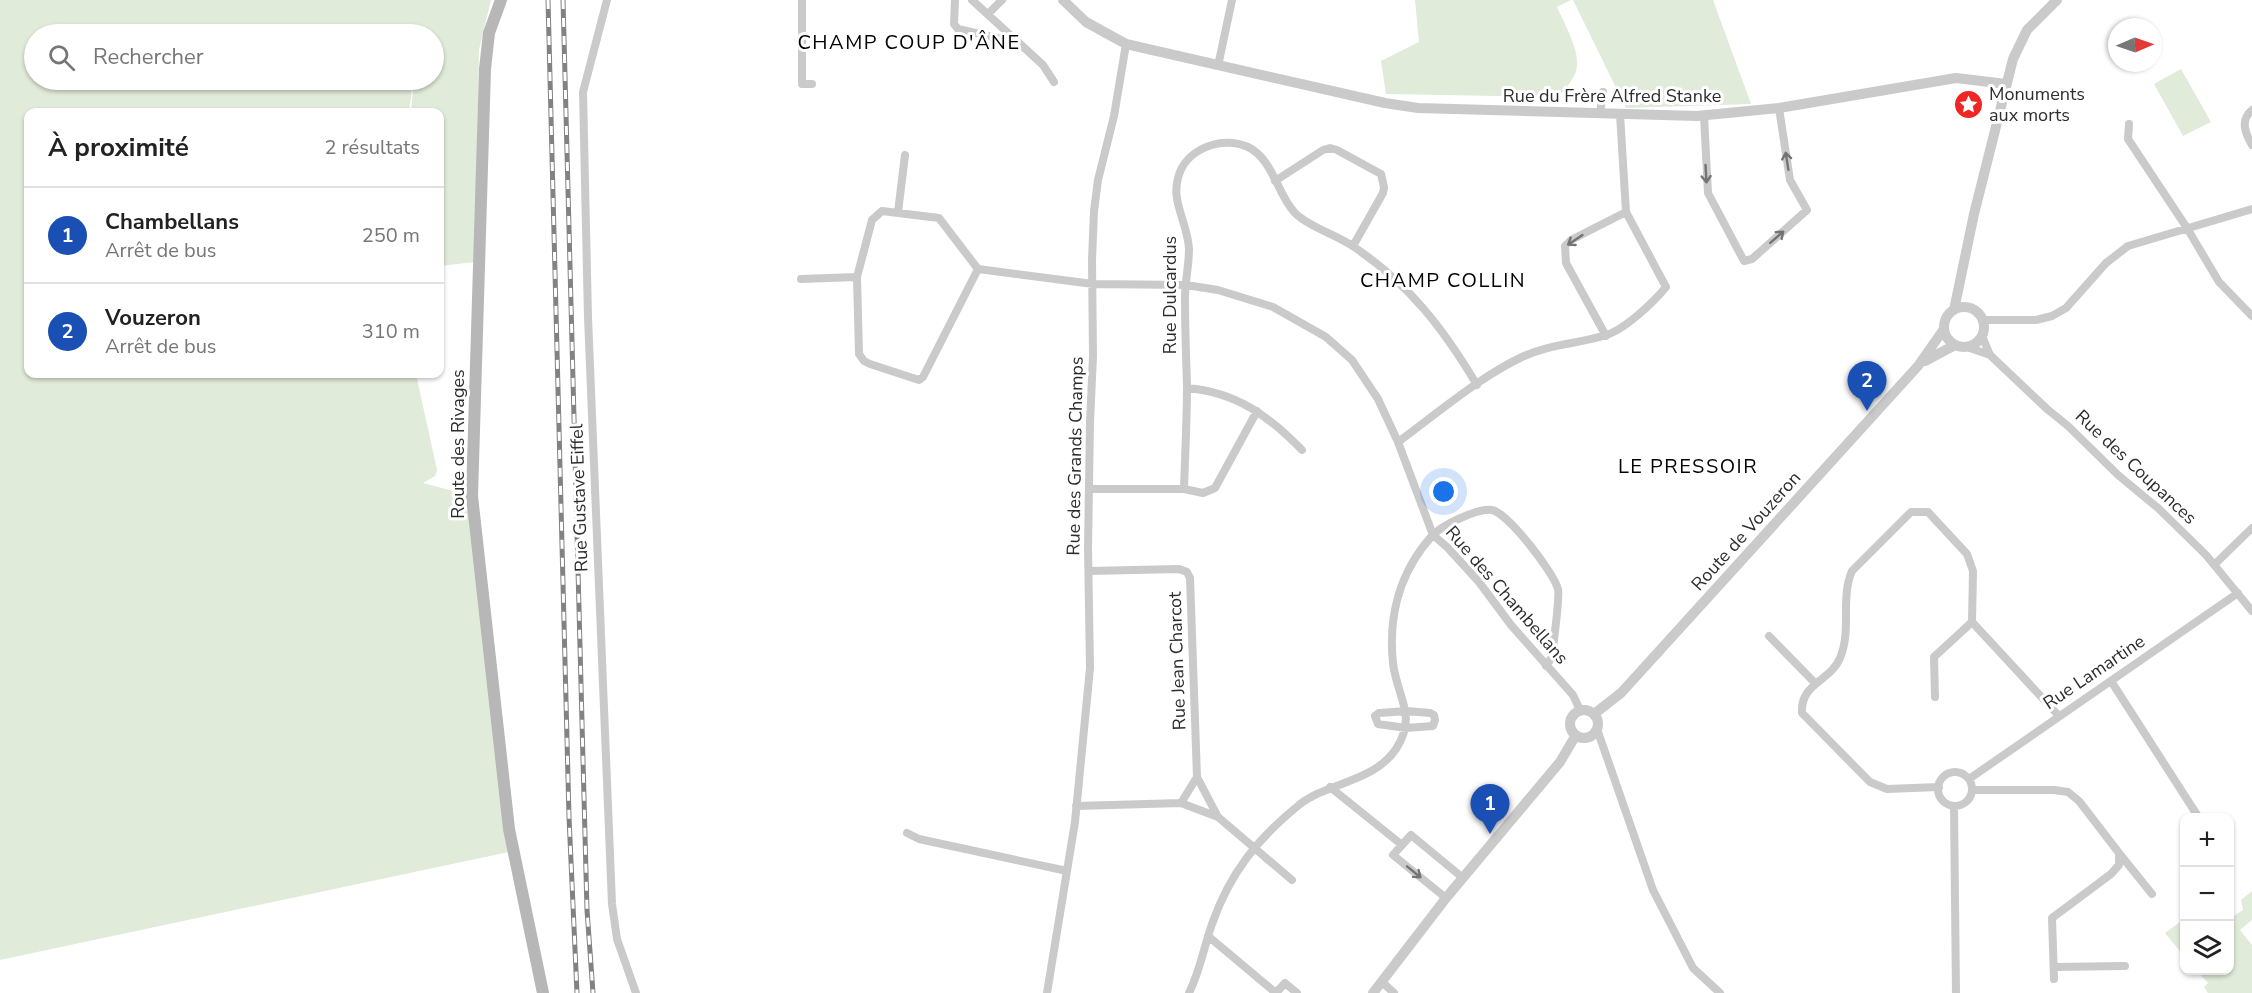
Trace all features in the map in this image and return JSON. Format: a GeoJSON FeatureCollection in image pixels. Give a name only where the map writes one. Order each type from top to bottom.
{"type":"FeatureCollection","features":[{"type":"Feature","properties":{"kind":"main road","name":"Route des Rivages"},"geometry":{"type":"LineString","coordinates":[[501,0],[489,33],[485,69],[472,496],[509,829],[543,993]]}},
{"type":"Feature","properties":{"kind":"street","name":"Rue Gustave Eiffel"},"geometry":{"type":"LineString","coordinates":[[607,0],[583,92],[588,317],[612,904],[617,939],[636,993]]}},
{"type":"Feature","properties":{"kind":"street"},"geometry":{"type":"LineString","coordinates":[[801,0],[802,84],[812,84]]}},
{"type":"Feature","properties":{"kind":"street"},"geometry":{"type":"LineString","coordinates":[[955,0],[954,24],[958,29],[1020,43]]}},
{"type":"Feature","properties":{"kind":"street"},"geometry":{"type":"LineString","coordinates":[[972,0],[1043,65],[1054,82]]}},
{"type":"Feature","properties":{"kind":"street"},"geometry":{"type":"LineString","coordinates":[[988,14],[1002,0]]}},
{"type":"Feature","properties":{"kind":"street","name":"Rue du Frère Alfred Stanke"},"geometry":{"type":"LineString","coordinates":[[1063,0],[1086,22],[1126,44],[1385,103],[1418,108],[1704,116],[1779,108],[1956,78],[2006,84]]}},
{"type":"Feature","properties":{"kind":"street"},"geometry":{"type":"LineString","coordinates":[[1218,66],[1232,0]]}},
{"type":"Feature","properties":{"kind":"street"},"geometry":{"type":"LineString","coordinates":[[1962,279],[1969,308],[1979,315],[1984,325],[1982,336],[1976,343],[1967,347],[1955,345],[1946,336],[1944,329],[1946,318],[1954,310],[1962,279],[1974,214],[2006,84],[2013,59],[2027,30],[2058,0]]}},
{"type":"Feature","properties":{"kind":"street"},"geometry":{"type":"LineString","coordinates":[[996,38],[1001,37],[1003,29]]}},
{"type":"Feature","properties":{"kind":"street","name":"Rue des Grands Champs"},"geometry":{"type":"LineString","coordinates":[[1047,993],[1076,806],[1090,668],[1089,489],[1093,356],[1092,242],[1098,180],[1114,116],[1126,44]]}},
{"type":"Feature","properties":{"kind":"street"},"geometry":{"type":"LineString","coordinates":[[1600,113],[1603,92]]}},
{"type":"Feature","properties":{"kind":"street"},"geometry":{"type":"LineString","coordinates":[[1704,116],[1708,193],[1744,261],[1752,259],[1807,210],[1791,180],[1779,108]]}},
{"type":"Feature","properties":{"kind":"street"},"geometry":{"type":"LineString","coordinates":[[2252,110],[2247,114],[2244,131],[2252,145]]}},
{"type":"Feature","properties":{"kind":"street"},"geometry":{"type":"LineString","coordinates":[[1398,442],[1477,385],[1521,357],[1543,349],[1606,336],[1629,323],[1666,287],[1626,212],[1620,114]]}},
{"type":"Feature","properties":{"kind":"street"},"geometry":{"type":"LineString","coordinates":[[2129,124],[2128,139],[2187,228],[2219,282],[2252,316]]}},
{"type":"Feature","properties":{"kind":"street","name":"Rue Dulcardus"},"geometry":{"type":"LineString","coordinates":[[1184,489],[1187,388],[1186,285],[1189,248],[1176,189],[1178,176],[1183,166],[1191,156],[1210,145],[1234,142],[1249,148],[1262,159],[1295,213],[1353,246],[1397,280],[1426,309],[1452,343],[1477,385]]}},
{"type":"Feature","properties":{"kind":"street"},"geometry":{"type":"LineString","coordinates":[[1275,181],[1323,150],[1330,148],[1381,174],[1383,194],[1353,246]]}},
{"type":"Feature","properties":{"kind":"street"},"geometry":{"type":"LineString","coordinates":[[898,212],[905,155]]}},
{"type":"Feature","properties":{"kind":"street"},"geometry":{"type":"LineString","coordinates":[[1982,320],[2036,320],[2052,316],[2073,301],[2120,250],[2136,242],[2252,209]]}},
{"type":"Feature","properties":{"kind":"street"},"geometry":{"type":"LineString","coordinates":[[882,212],[939,218],[978,269],[924,377],[919,380],[870,364],[861,358],[858,348],[856,277],[872,220],[882,212]]}},
{"type":"Feature","properties":{"kind":"street"},"geometry":{"type":"LineString","coordinates":[[1606,336],[1566,263],[1565,246],[1571,240],[1626,212]]}},
{"type":"Feature","properties":{"kind":"street","name":"Rue des Chambellans"},"geometry":{"type":"LineString","coordinates":[[978,269],[1093,284],[1186,285],[1218,290],[1273,307],[1326,337],[1352,360],[1378,399],[1398,442],[1433,535],[1479,582],[1511,625],[1573,695],[1580,710]]}},
{"type":"Feature","properties":{"kind":"street"},"geometry":{"type":"LineString","coordinates":[[801,279],[856,277]]}},
{"type":"Feature","properties":{"kind":"street"},"geometry":{"type":"LineString","coordinates":[[1954,310],[1969,308]]}},
{"type":"Feature","properties":{"kind":"street","name":"Route de Vouzeron"},"geometry":{"type":"LineString","coordinates":[[1594,714],[1621,693],[1918,366],[1944,329]]}},
{"type":"Feature","properties":{"kind":"street","name":"Rue des Coupances"},"geometry":{"type":"LineString","coordinates":[[1982,336],[1990,355],[2118,475],[2158,508],[2215,564],[2252,611]]}},
{"type":"Feature","properties":{"kind":"street","name":"Route de Vouzeron"},"geometry":{"type":"LineString","coordinates":[[1918,366],[1937,353],[1955,345]]}},
{"type":"Feature","properties":{"kind":"street","name":"Rue des Coupances"},"geometry":{"type":"LineString","coordinates":[[1967,347],[1990,355]]}},
{"type":"Feature","properties":{"kind":"street"},"geometry":{"type":"LineString","coordinates":[[1187,388],[1208,390],[1257,411],[1278,425],[1302,450]]}},
{"type":"Feature","properties":{"kind":"street"},"geometry":{"type":"LineString","coordinates":[[1089,489],[1184,489],[1203,493],[1215,488],[1257,411]]}},
{"type":"Feature","properties":{"kind":"street"},"geometry":{"type":"LineString","coordinates":[[1189,993],[1221,901],[1238,868],[1254,847],[1301,803],[1330,787],[1360,777],[1381,765],[1395,750],[1406,728],[1407,711],[1393,663],[1394,616],[1399,591],[1407,569],[1433,535],[1458,519],[1482,510],[1494,510],[1503,515],[1525,539],[1544,564],[1558,590],[1552,657],[1546,666]]}},
{"type":"Feature","properties":{"kind":"street"},"geometry":{"type":"LineString","coordinates":[[1939,788],[1887,789],[1870,782],[1802,713],[1802,701],[1839,662],[1845,645],[1846,583],[1852,571],[1911,512],[1928,512],[1967,554],[1973,571],[1972,622],[2059,716]]}},
{"type":"Feature","properties":{"kind":"street"},"geometry":{"type":"LineString","coordinates":[[2215,564],[2252,528]]}},
{"type":"Feature","properties":{"kind":"street","name":"Rue Jean Charcot"},"geometry":{"type":"LineString","coordinates":[[1089,571],[1179,569],[1187,572],[1190,578],[1197,777],[1218,817]]}},
{"type":"Feature","properties":{"kind":"street","name":"Rue Lamartine"},"geometry":{"type":"LineString","coordinates":[[1969,779],[2238,593]]}},
{"type":"Feature","properties":{"kind":"street"},"geometry":{"type":"LineString","coordinates":[[1935,697],[1934,657],[1972,622]]}},
{"type":"Feature","properties":{"kind":"street"},"geometry":{"type":"LineString","coordinates":[[1769,636],[1816,684]]}},
{"type":"Feature","properties":{"kind":"street"},"geometry":{"type":"LineString","coordinates":[[2111,681],[2196,813]]}},
{"type":"Feature","properties":{"kind":"street"},"geometry":{"type":"LineString","coordinates":[[1597,729],[1592,736],[1583,738],[1576,735],[1570,730],[1572,715],[1580,710],[1589,710],[1598,720],[1597,729],[1653,890],[1694,968],[1720,993]]}},
{"type":"Feature","properties":{"kind":"street"},"geometry":{"type":"LineString","coordinates":[[1407,711],[1434,715],[1433,726],[1406,728],[1378,724],[1375,719],[1379,713],[1407,711]]}},
{"type":"Feature","properties":{"kind":"street"},"geometry":{"type":"LineString","coordinates":[[1373,993],[1462,878],[1560,762],[1576,735]]}},
{"type":"Feature","properties":{"kind":"street"},"geometry":{"type":"LineString","coordinates":[[1960,773],[1969,779],[1972,790],[1968,800],[1960,806],[1944,802],[1939,788],[1944,777],[1948,774],[1960,773]]}},
{"type":"Feature","properties":{"kind":"street"},"geometry":{"type":"LineString","coordinates":[[1181,803],[1197,777]]}},
{"type":"Feature","properties":{"kind":"street"},"geometry":{"type":"LineString","coordinates":[[1330,787],[1402,845]]}},
{"type":"Feature","properties":{"kind":"street"},"geometry":{"type":"LineString","coordinates":[[1972,790],[2068,792],[2079,801],[2152,894]]}},
{"type":"Feature","properties":{"kind":"street","name":"Rue Jean Charcot"},"geometry":{"type":"LineString","coordinates":[[1076,806],[1181,803],[1218,817],[1292,880]]}},
{"type":"Feature","properties":{"kind":"street"},"geometry":{"type":"LineString","coordinates":[[1954,806],[1956,993]]}},
{"type":"Feature","properties":{"kind":"street"},"geometry":{"type":"LineString","coordinates":[[907,833],[919,840],[1067,871]]}},
{"type":"Feature","properties":{"kind":"street"},"geometry":{"type":"LineString","coordinates":[[1446,898],[1393,855],[1411,835],[1462,878]]}},
{"type":"Feature","properties":{"kind":"street"},"geometry":{"type":"LineString","coordinates":[[2054,979],[2052,918],[2111,874],[2119,865],[2119,853]]}},
{"type":"Feature","properties":{"kind":"street"},"geometry":{"type":"LineString","coordinates":[[1208,936],[1276,993],[1285,982],[1297,993]]}},
{"type":"Feature","properties":{"kind":"street"},"geometry":{"type":"LineString","coordinates":[[2054,968],[2125,966]]}},
{"type":"Feature","properties":{"kind":"street"},"geometry":{"type":"LineString","coordinates":[[1382,982],[1394,993]]}},
{"type":"Feature","properties":{"kind":"green space"},"geometry":{"type":"Polygon","coordinates":[[[0,0],[491,0],[479,50],[475,262],[444,266],[444,108],[411,108],[413,90],[444,90],[444,24],[24,24],[24,90],[412,90],[410,108],[24,108],[24,378],[417,378],[437,470],[435,476],[423,483],[472,496],[513,851],[0,960],[0,0]]]}},
{"type":"Feature","properties":{"kind":"green space"},"geometry":{"type":"Polygon","coordinates":[[[1415,0],[1571,0],[1557,7],[1576,51],[1575,74],[1559,97],[1386,94],[1381,61],[1419,42],[1415,0]]]}},
{"type":"Feature","properties":{"kind":"green space"},"geometry":{"type":"Polygon","coordinates":[[[1573,0],[1713,0],[1751,104],[1626,108],[1573,0]]]}},
{"type":"Feature","properties":{"kind":"green space"},"geometry":{"type":"Polygon","coordinates":[[[2181,69],[2211,122],[2183,136],[2154,84],[2181,69]]]}},
{"type":"Feature","properties":{"kind":"green space"},"geometry":{"type":"Polygon","coordinates":[[[2252,891],[2252,920],[2240,930],[2252,945],[2252,993],[2208,993],[2204,987],[2208,983],[2201,975],[2234,975],[2234,916],[2243,910],[2241,900],[2252,891]]]}},
{"type":"Feature","properties":{"kind":"green space"},"geometry":{"type":"Polygon","coordinates":[[[2180,922],[2180,951],[2165,933],[2180,922]]]}},
{"type":"Feature","properties":{"kind":"railway"},"geometry":{"type":"LineString","coordinates":[[548,0],[569,817],[577,993]]}},
{"type":"Feature","properties":{"kind":"railway"},"geometry":{"type":"LineString","coordinates":[[563,0],[587,910],[593,993]]}},
{"type":"Feature","properties":{"kind":"place","name":"Monuments aux morts"},"geometry":{"type":"Point","coordinates":[1968,104]}},
{"type":"Feature","properties":{"kind":"place","name":"Vouzeron"},"geometry":{"type":"Point","coordinates":[1867,411]}},
{"type":"Feature","properties":{"kind":"place","name":"Chambellans"},"geometry":{"type":"Point","coordinates":[1490,834]}},
{"type":"Feature","properties":{"kind":"district","name":"CHAMP COUP D'ÂNE"},"geometry":{"type":"Point","coordinates":[909,42]}},
{"type":"Feature","properties":{"kind":"district","name":"CHAMP COLLIN"},"geometry":{"type":"Point","coordinates":[1443,280]}},
{"type":"Feature","properties":{"kind":"district","name":"LE PRESSOIR"},"geometry":{"type":"Point","coordinates":[1688,466]}}]}
